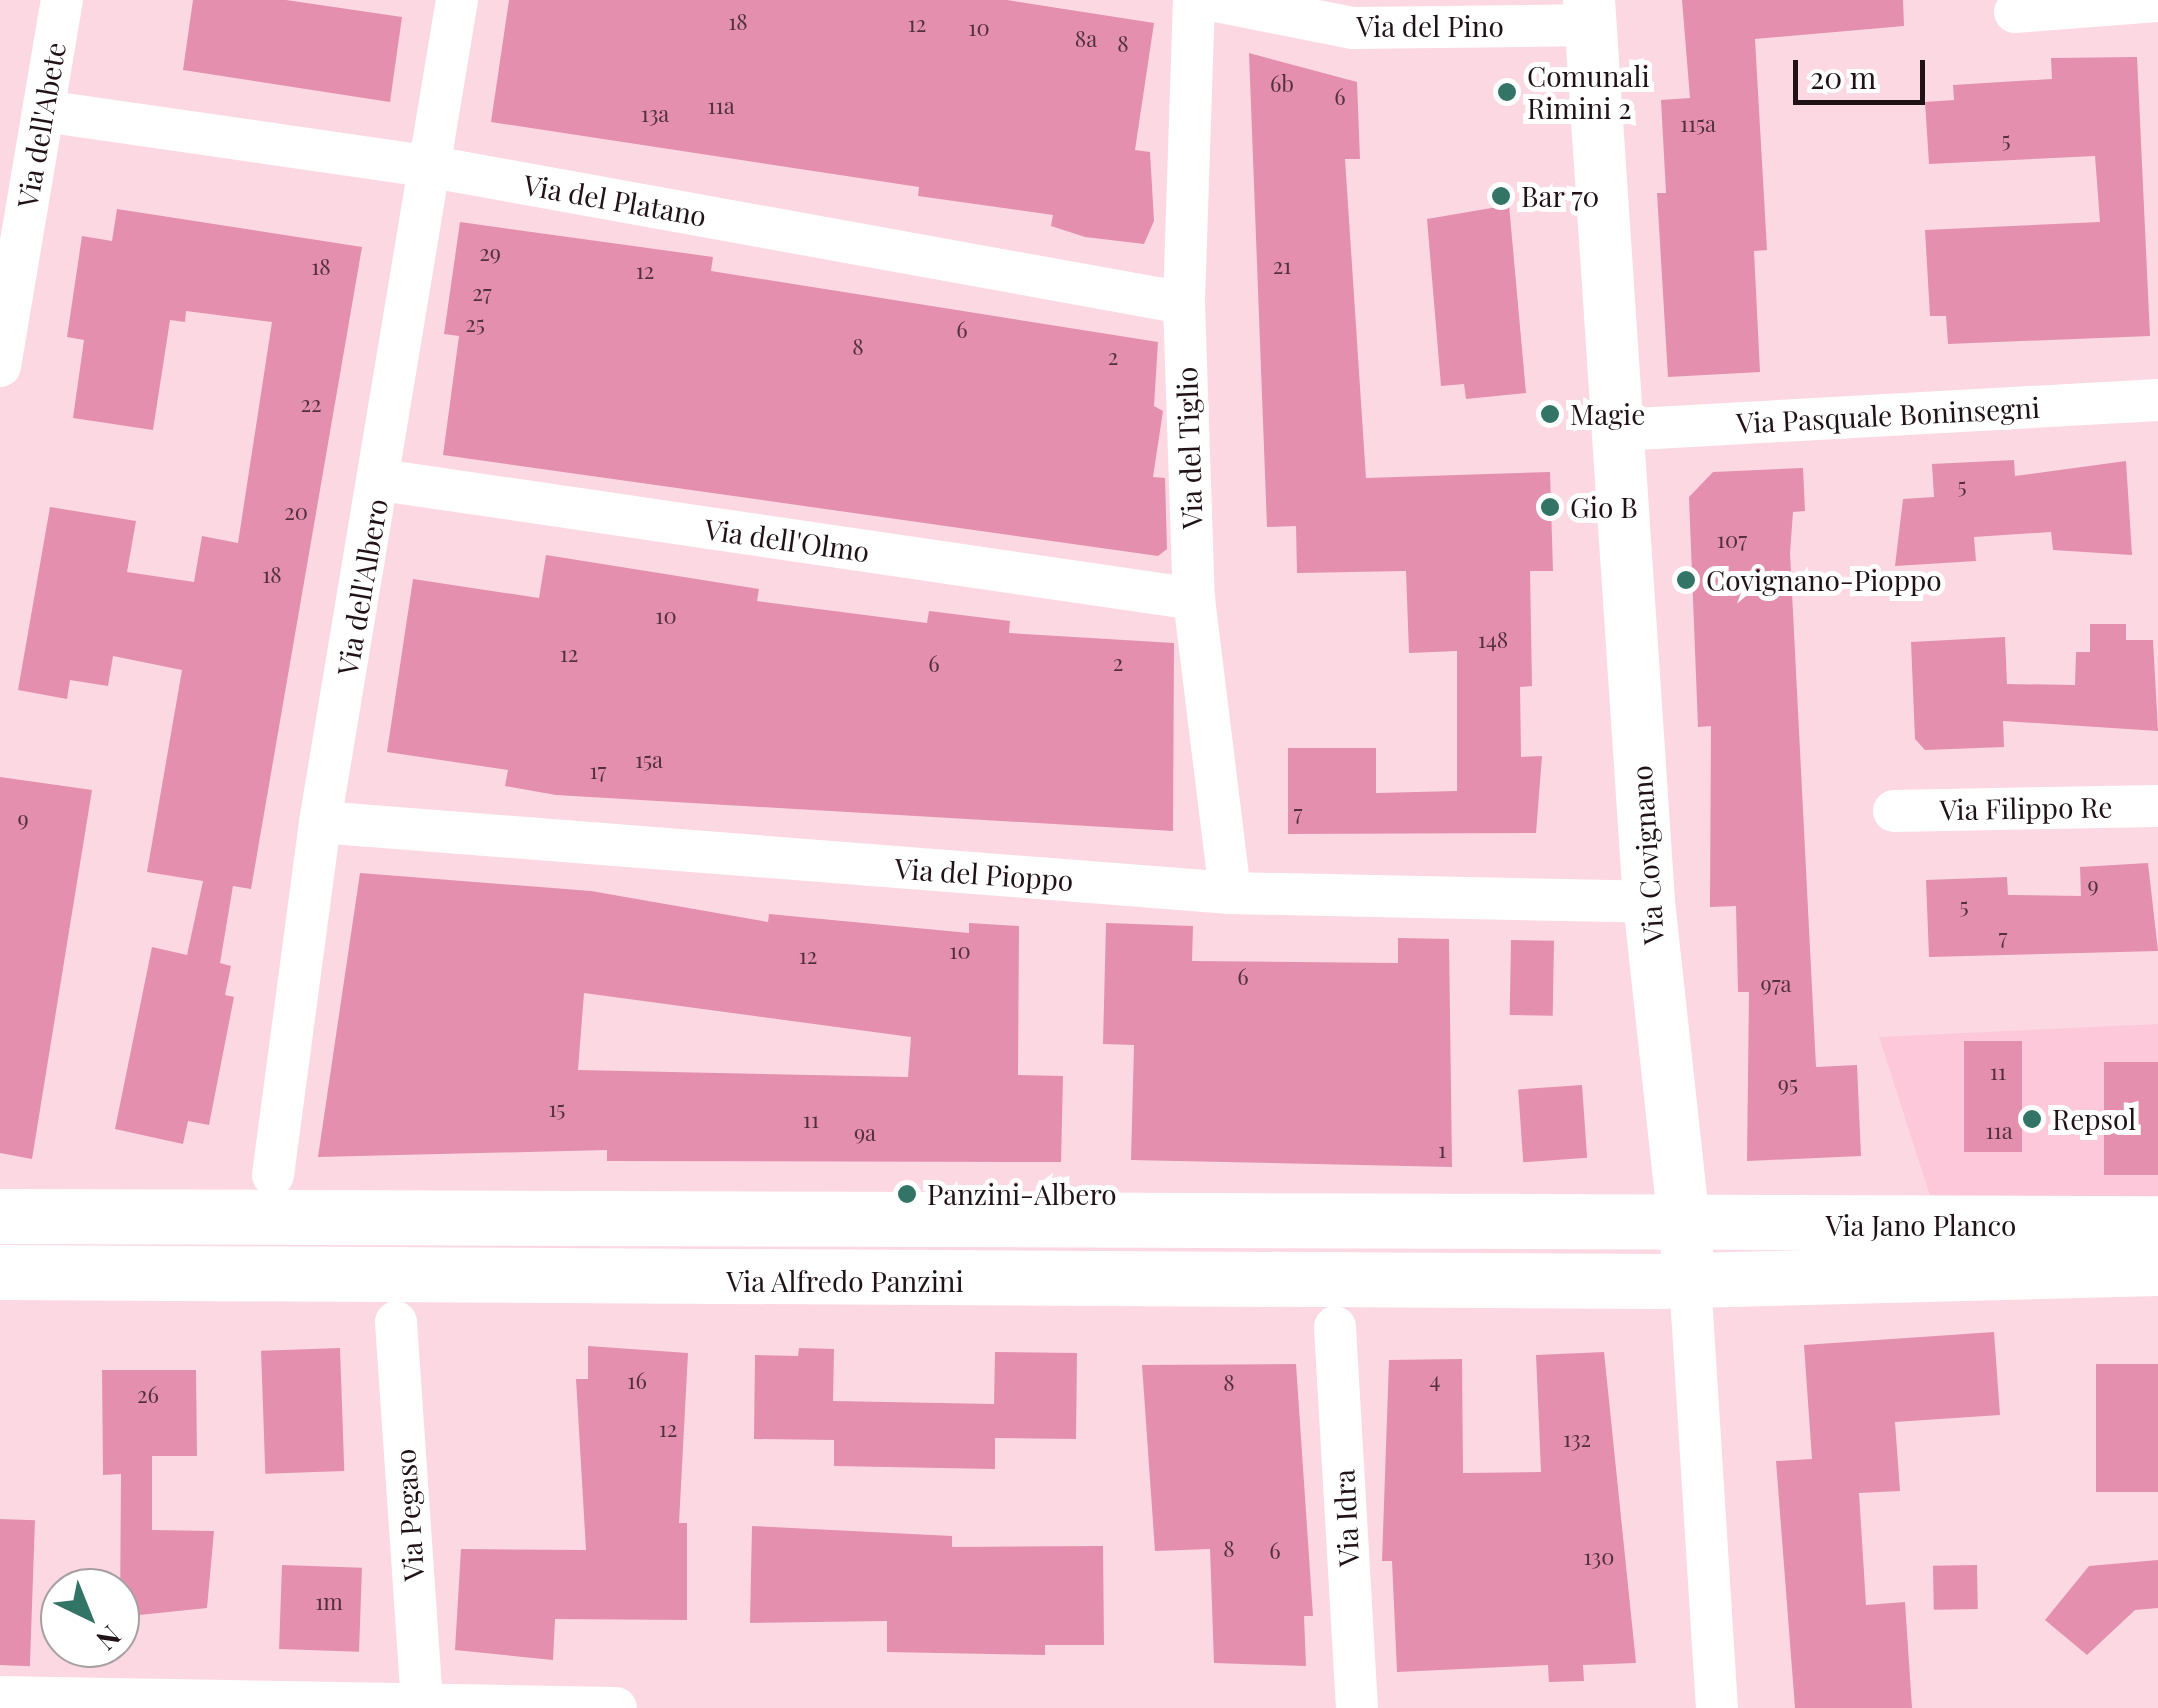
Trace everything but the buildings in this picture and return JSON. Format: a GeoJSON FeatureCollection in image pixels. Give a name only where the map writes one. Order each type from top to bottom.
{"type":"FeatureCollection","features":[{"type":"Feature","properties":{"kind":"main road"},"geometry":{"type":"LineString","coordinates":[[0,1216],[1685,1226]]}},
{"type":"Feature","properties":{"kind":"main road","name":"Via Jano Planco"},"geometry":{"type":"LineString","coordinates":[[1685,1226],[2158,1223]]}},
{"type":"Feature","properties":{"kind":"main road","name":"Via Jano Planco"},"geometry":{"type":"LineString","coordinates":[[1690,1280],[2158,1268]]}},
{"type":"Feature","properties":{"kind":"main road","name":"Via Alfredo Panzini"},"geometry":{"type":"LineString","coordinates":[[0,1272],[1690,1280]]}},
{"type":"Feature","properties":{"kind":"street","name":"Via dell'Abete"},"geometry":{"type":"LineString","coordinates":[[0,366],[5,310],[62,0]]}},
{"type":"Feature","properties":{"kind":"street","name":"Via dell'Albero"},"geometry":{"type":"LineString","coordinates":[[273,1176],[320,822],[457,0]]}},
{"type":"Feature","properties":{"kind":"street","name":"Via del Tiglio"},"geometry":{"type":"LineString","coordinates":[[1194,0],[1184,303],[1194,599],[1230,894]]}},
{"type":"Feature","properties":{"kind":"street","name":"Via del Pino"},"geometry":{"type":"LineString","coordinates":[[1211,0],[1353,28],[1590,12]]}},
{"type":"Feature","properties":{"kind":"street"},"geometry":{"type":"LineString","coordinates":[[2015,12],[2158,1]]}},
{"type":"Feature","properties":{"kind":"street","name":"Via Covignano"},"geometry":{"type":"LineString","coordinates":[[1590,12],[1649,902],[1690,1280],[1717,1708]]}},
{"type":"Feature","properties":{"kind":"street","name":"Via del Platano"},"geometry":{"type":"LineString","coordinates":[[44,110],[427,166],[1184,303]]}},
{"type":"Feature","properties":{"kind":"street","name":"Via Pasquale Boninsegni"},"geometry":{"type":"LineString","coordinates":[[1618,430],[2158,400]]}},
{"type":"Feature","properties":{"kind":"street","name":"Via dell'Olmo"},"geometry":{"type":"LineString","coordinates":[[380,480],[1194,599]]}},
{"type":"Feature","properties":{"kind":"street","name":"Via Filippo Re"},"geometry":{"type":"LineString","coordinates":[[1894,811],[2158,806]]}},
{"type":"Feature","properties":{"kind":"street","name":"Via del Pioppo"},"geometry":{"type":"LineString","coordinates":[[320,822],[1230,894],[1649,902]]}},
{"type":"Feature","properties":{"kind":"street","name":"Via Pegaso"},"geometry":{"type":"LineString","coordinates":[[396,1322],[422,1706]]}},
{"type":"Feature","properties":{"kind":"street","name":"Via Idra"},"geometry":{"type":"LineString","coordinates":[[1335,1327],[1357,1708]]}},
{"type":"Feature","properties":{"kind":"street"},"geometry":{"type":"LineString","coordinates":[[0,1697],[52,1703],[616,1708]]}},
{"type":"Feature","properties":{"kind":"shaded area","name":"Repsol"},"geometry":{"type":"Polygon","coordinates":[[[2158,1024],[2158,1200],[1933,1205],[1879,1037],[2158,1024]]]}},
{"type":"Feature","properties":{"kind":"place","name":"Comunali Rimini 2"},"geometry":{"type":"Point","coordinates":[1507,92]}},
{"type":"Feature","properties":{"kind":"place","name":"Bar 70"},"geometry":{"type":"Point","coordinates":[1501,196]}},
{"type":"Feature","properties":{"kind":"place","name":"Magie"},"geometry":{"type":"Point","coordinates":[1550,414]}},
{"type":"Feature","properties":{"kind":"place","name":"Gio B"},"geometry":{"type":"Point","coordinates":[1550,507]}},
{"type":"Feature","properties":{"kind":"place","name":"Covignano-Pioppo"},"geometry":{"type":"Point","coordinates":[1686,580]}},
{"type":"Feature","properties":{"kind":"place","name":"Repsol"},"geometry":{"type":"Point","coordinates":[2032,1119]}},
{"type":"Feature","properties":{"kind":"place","name":"Panzini-Albero"},"geometry":{"type":"Point","coordinates":[907,1194]}}]}
